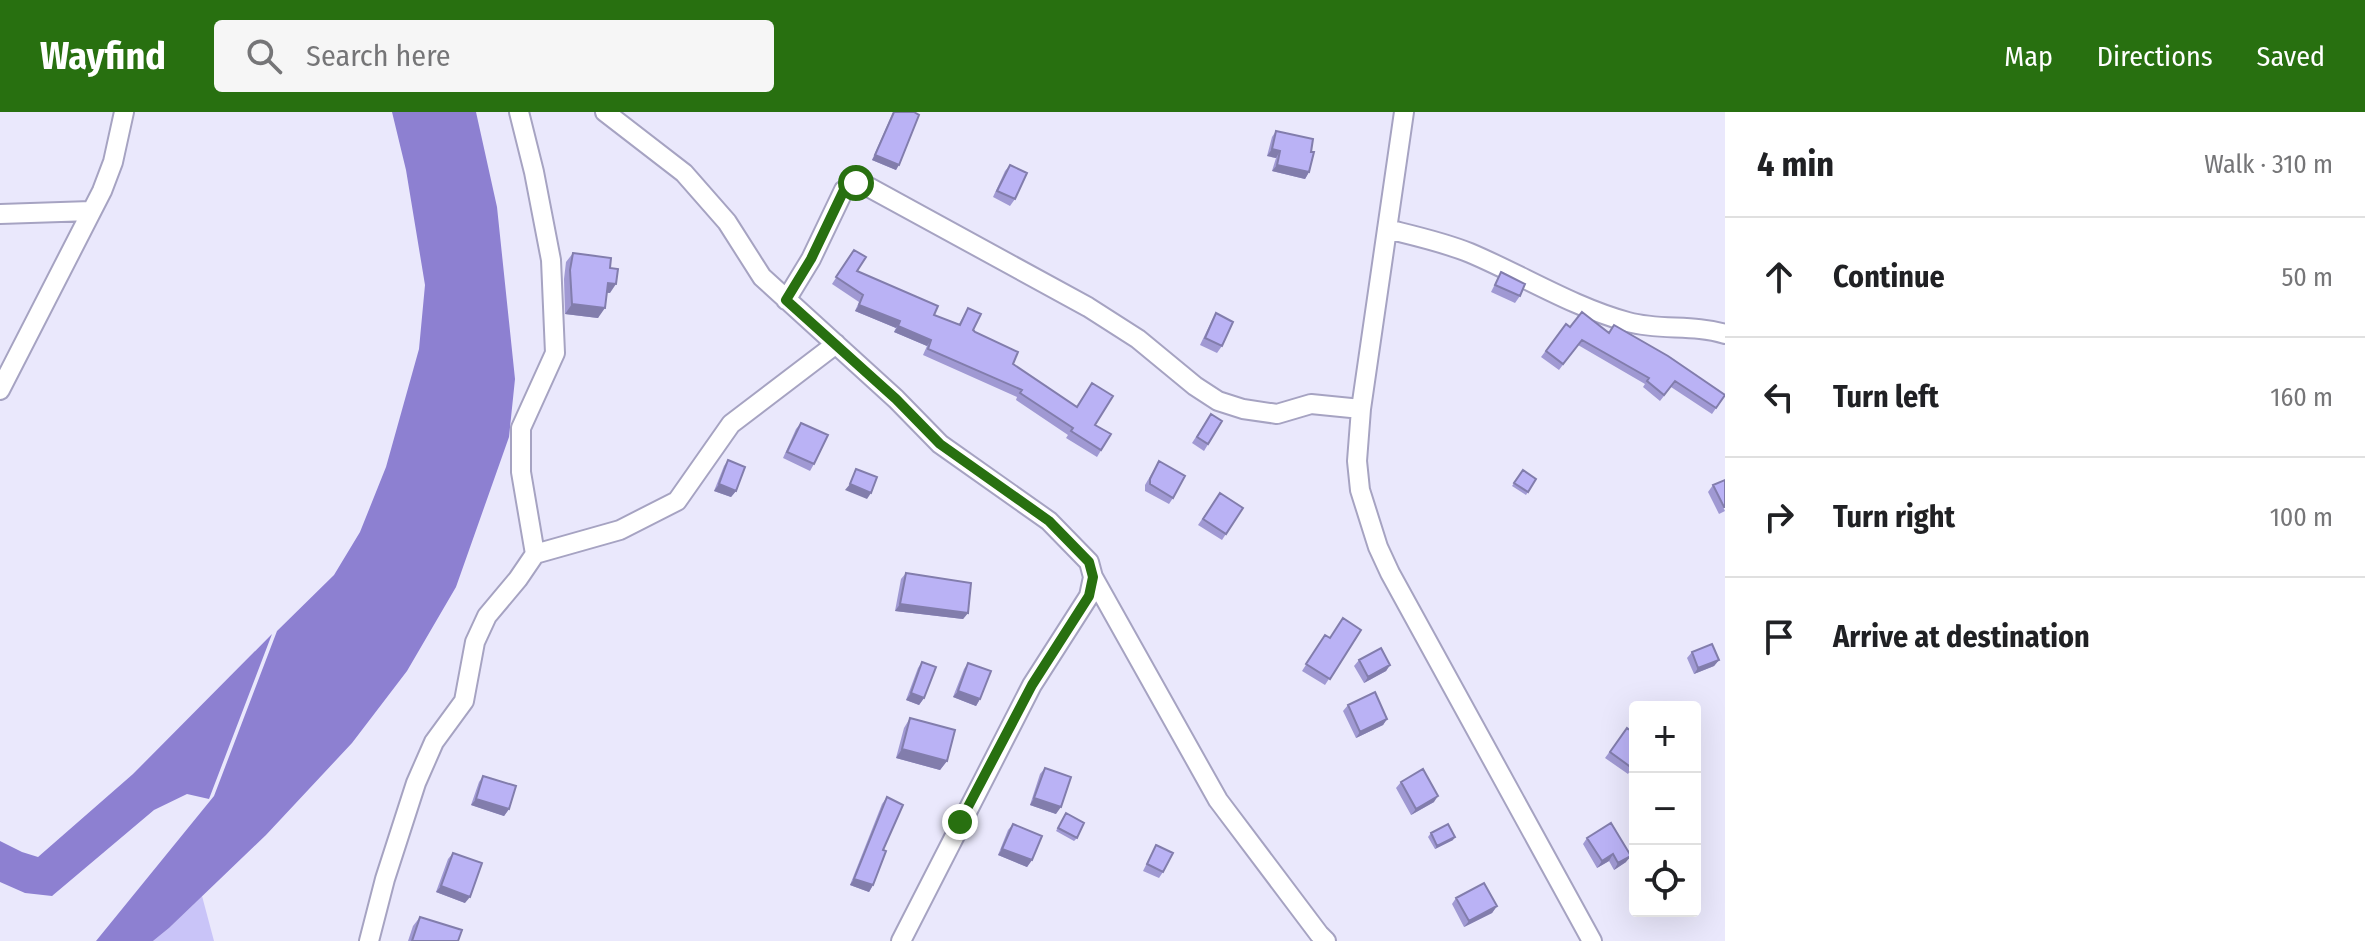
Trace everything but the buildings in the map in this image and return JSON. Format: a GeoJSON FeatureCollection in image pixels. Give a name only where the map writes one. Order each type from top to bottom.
{"type":"FeatureCollection","features":[{"type":"Feature","properties":{"kind":"street"},"geometry":{"type":"LineString","coordinates":[[0,390],[113,162],[124,112]]}},
{"type":"Feature","properties":{"kind":"street"},"geometry":{"type":"LineString","coordinates":[[519,112],[551,260],[555,353],[521,428],[521,472],[535,554]]}},
{"type":"Feature","properties":{"kind":"street"},"geometry":{"type":"LineString","coordinates":[[605,112],[684,173],[727,222],[762,277],[896,399],[940,444],[1049,521],[1089,562],[1093,577],[1218,800],[1326,941]]}},
{"type":"Feature","properties":{"kind":"street"},"geometry":{"type":"LineString","coordinates":[[1404,112],[1361,409],[1357,448],[1360,490],[1378,547],[1422,635],[1592,941]]}},
{"type":"Feature","properties":{"kind":"street"},"geometry":{"type":"LineString","coordinates":[[786,300],[811,259],[844,190],[856,183],[863,184],[1088,307],[1138,339],[1218,401],[1243,409],[1277,414],[1311,404],[1361,409]]}},
{"type":"Feature","properties":{"kind":"street"},"geometry":{"type":"LineString","coordinates":[[0,214],[91,211]]}},
{"type":"Feature","properties":{"kind":"street"},"geometry":{"type":"LineString","coordinates":[[1387,229],[1437,240],[1471,253],[1629,323],[1704,328],[1725,334]]}},
{"type":"Feature","properties":{"kind":"street"},"geometry":{"type":"LineString","coordinates":[[369,941],[416,783],[434,742],[464,701],[475,642],[487,616],[535,554],[620,530],[677,501],[731,424],[836,344]]}},
{"type":"Feature","properties":{"kind":"street"},"geometry":{"type":"LineString","coordinates":[[901,941],[1032,685],[1089,596],[1093,577]]}},
{"type":"Feature","properties":{"kind":"shaded area"},"geometry":{"type":"Polygon","coordinates":[[[392,112],[476,112],[497,207],[515,379],[509,437],[456,587],[407,671],[352,743],[266,835],[153,941],[96,941],[214,796],[277,631],[334,575],[360,532],[386,467],[419,349],[425,285],[406,170],[392,112]]]}},
{"type":"Feature","properties":{"kind":"shaded area"},"geometry":{"type":"Polygon","coordinates":[[[272,634],[209,799],[187,794],[154,810],[52,896],[25,893],[0,882],[0,841],[38,857],[133,774],[272,634]]]}},
{"type":"Feature","properties":{"kind":"shaded area"},"geometry":{"type":"Polygon","coordinates":[[[202,896],[214,941],[153,941],[169,928],[202,896]]]}},
{"type":"Feature","properties":{"kind":"route"},"geometry":{"type":"LineString","coordinates":[[856,183],[844,190],[811,259],[786,300],[896,399],[940,444],[1049,521],[1089,562],[1093,577],[1089,596],[1032,685],[960,822]]}}]}
